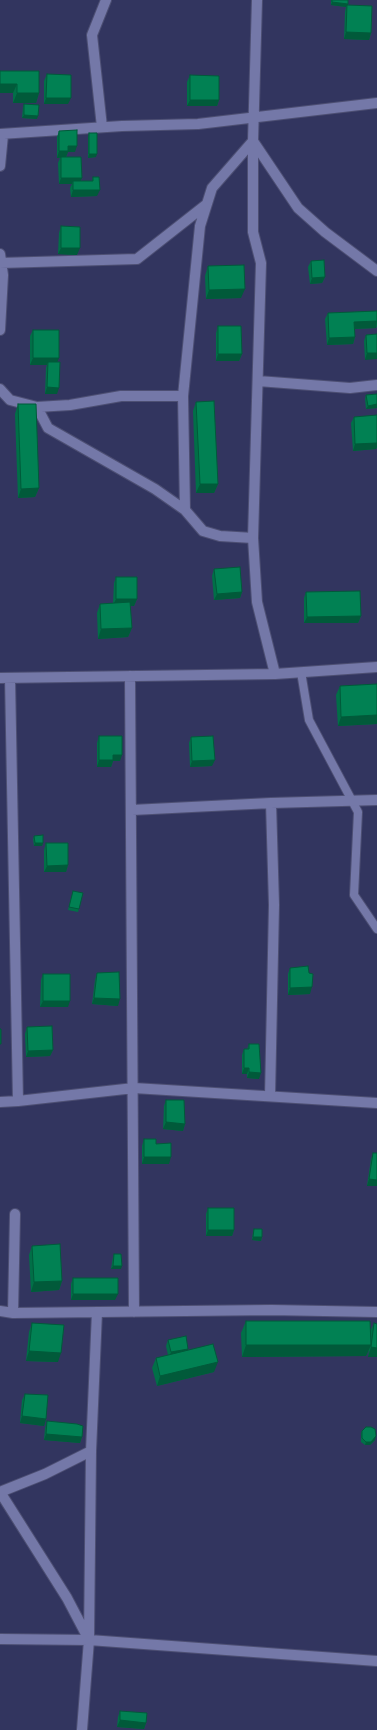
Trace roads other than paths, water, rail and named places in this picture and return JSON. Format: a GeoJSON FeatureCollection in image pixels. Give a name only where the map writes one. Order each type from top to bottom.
{"type":"FeatureCollection","features":[{"type":"Feature","properties":{"kind":"street"},"geometry":{"type":"LineString","coordinates":[[102,127],[92,35],[106,0]]}},
{"type":"Feature","properties":{"kind":"street"},"geometry":{"type":"LineString","coordinates":[[257,0],[253,141],[253,232],[261,263],[253,538],[257,602],[275,674]]}},
{"type":"Feature","properties":{"kind":"street"},"geometry":{"type":"LineString","coordinates":[[0,166],[2,134],[102,127],[198,124],[377,103]]}},
{"type":"Feature","properties":{"kind":"street"},"geometry":{"type":"LineString","coordinates":[[185,510],[183,396],[200,226],[212,188],[253,141]]}},
{"type":"Feature","properties":{"kind":"street"},"geometry":{"type":"LineString","coordinates":[[253,141],[298,208],[324,232],[377,271]]}},
{"type":"Feature","properties":{"kind":"street"},"geometry":{"type":"LineString","coordinates":[[0,330],[4,275],[0,260],[137,259],[207,204]]}},
{"type":"Feature","properties":{"kind":"street"},"geometry":{"type":"LineString","coordinates":[[258,381],[350,388],[377,385]]}},
{"type":"Feature","properties":{"kind":"street"},"geometry":{"type":"LineString","coordinates":[[0,389],[10,400],[37,407],[70,405],[121,396],[183,396]]}},
{"type":"Feature","properties":{"kind":"street"},"geometry":{"type":"LineString","coordinates":[[37,407],[48,428],[155,489],[185,510],[203,531],[220,536],[253,538]]}},
{"type":"Feature","properties":{"kind":"street"},"geometry":{"type":"LineString","coordinates":[[18,1101],[5,678],[275,674],[377,666]]}},
{"type":"Feature","properties":{"kind":"street"},"geometry":{"type":"LineString","coordinates":[[130,676],[134,1088],[134,1312]]}},
{"type":"Feature","properties":{"kind":"street"},"geometry":{"type":"LineString","coordinates":[[132,810],[270,803],[377,800]]}},
{"type":"Feature","properties":{"kind":"street"},"geometry":{"type":"LineString","coordinates":[[270,803],[274,905],[270,1096]]}},
{"type":"Feature","properties":{"kind":"street"},"geometry":{"type":"LineString","coordinates":[[0,1102],[134,1088],[377,1103]]}},
{"type":"Feature","properties":{"kind":"street"},"geometry":{"type":"LineString","coordinates":[[13,1313],[15,1214]]}},
{"type":"Feature","properties":{"kind":"street"},"geometry":{"type":"LineString","coordinates":[[0,1311],[13,1313],[271,1310],[377,1312]]}},
{"type":"Feature","properties":{"kind":"street"},"geometry":{"type":"LineString","coordinates":[[82,1730],[89,1640],[91,1452],[97,1312]]}},
{"type":"Feature","properties":{"kind":"street"},"geometry":{"type":"LineString","coordinates":[[89,1640],[67,1598],[0,1492],[45,1474],[91,1452]]}},
{"type":"Feature","properties":{"kind":"street"},"geometry":{"type":"LineString","coordinates":[[0,1639],[89,1640],[377,1661]]}},
{"type":"Feature","properties":{"kind":"lane"},"geometry":{"type":"LineString","coordinates":[[301,672],[309,720],[358,812],[354,895],[377,929]]}}]}
